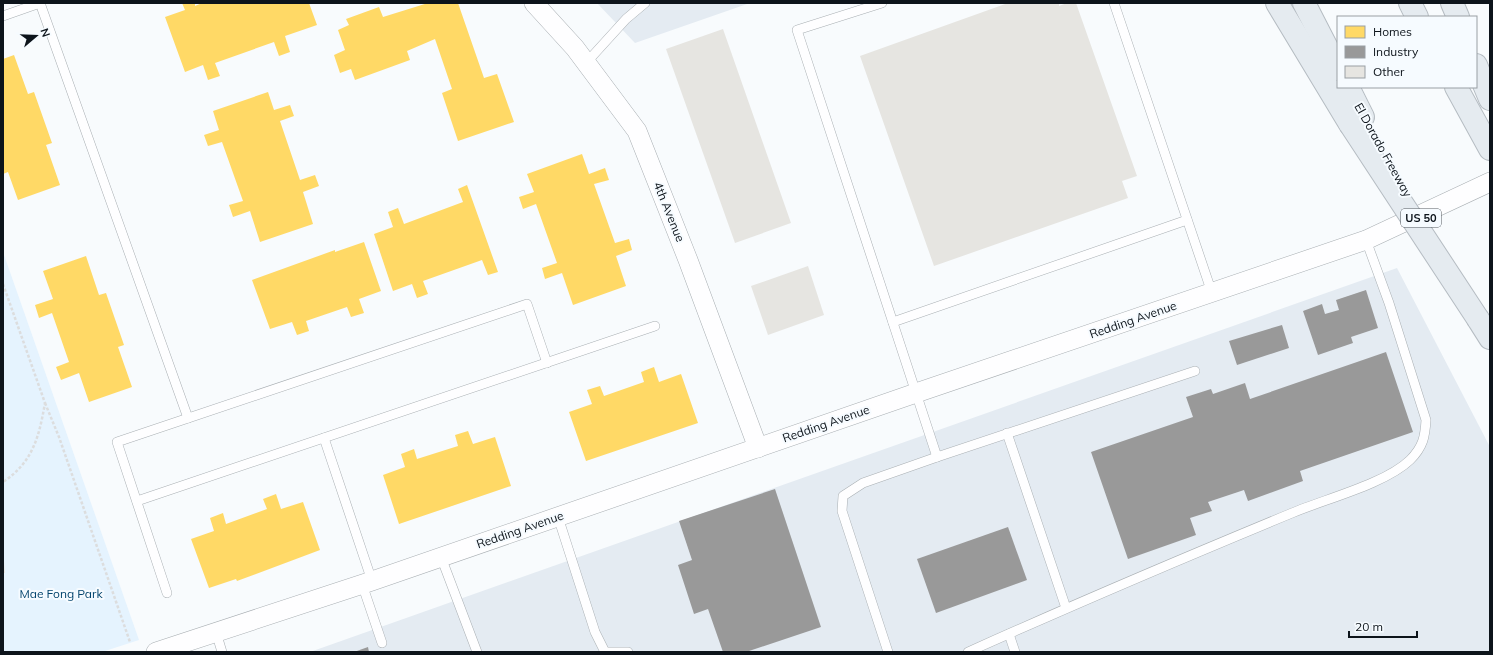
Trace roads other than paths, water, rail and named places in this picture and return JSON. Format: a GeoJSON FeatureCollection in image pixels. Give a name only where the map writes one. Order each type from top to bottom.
{"type":"FeatureCollection","features":[{"type":"Feature","properties":{"kind":"highway"},"geometry":{"type":"LineString","coordinates":[[1277,3],[1357,120],[1490,338]]}},
{"type":"Feature","properties":{"kind":"highway"},"geometry":{"type":"LineString","coordinates":[[1304,3],[1337,67]]}},
{"type":"Feature","properties":{"kind":"highway"},"geometry":{"type":"LineString","coordinates":[[1410,3],[1416,16]]}},
{"type":"Feature","properties":{"kind":"highway"},"geometry":{"type":"LineString","coordinates":[[1452,3],[1458,16]]}},
{"type":"Feature","properties":{"kind":"highway"},"geometry":{"type":"LineString","coordinates":[[1477,68],[1490,99]]}},
{"type":"Feature","properties":{"kind":"highway","name":"El Dorado Freeway"},"geometry":{"type":"LineString","coordinates":[[1348,88],[1357,120]]}},
{"type":"Feature","properties":{"kind":"highway"},"geometry":{"type":"LineString","coordinates":[[1457,88],[1490,149]]}},
{"type":"Feature","properties":{"kind":"street","name":"4th Avenue"},"geometry":{"type":"LineString","coordinates":[[534,3],[586,63],[637,131],[688,260],[758,448]]}},
{"type":"Feature","properties":{"kind":"street","name":"Redding Avenue"},"geometry":{"type":"LineString","coordinates":[[156,652],[181,648],[216,632],[558,517],[916,393],[1366,240],[1490,182]]}},
{"type":"Feature","properties":{"kind":"lane"},"geometry":{"type":"LineString","coordinates":[[3,16],[40,3],[188,418]]}},
{"type":"Feature","properties":{"kind":"lane"},"geometry":{"type":"LineString","coordinates":[[586,63],[626,19],[645,3]]}},
{"type":"Feature","properties":{"kind":"lane"},"geometry":{"type":"LineString","coordinates":[[882,3],[797,30],[937,457]]}},
{"type":"Feature","properties":{"kind":"lane"},"geometry":{"type":"LineString","coordinates":[[1114,3],[1212,293]]}},
{"type":"Feature","properties":{"kind":"lane"},"geometry":{"type":"LineString","coordinates":[[893,322],[1187,220]]}},
{"type":"Feature","properties":{"kind":"lane"},"geometry":{"type":"LineString","coordinates":[[968,652],[1066,608],[1310,505],[1384,478],[1410,460],[1425,440],[1426,420],[1390,303],[1366,240]]}},
{"type":"Feature","properties":{"kind":"lane"},"geometry":{"type":"LineString","coordinates":[[168,594],[117,442],[527,304],[547,363]]}},
{"type":"Feature","properties":{"kind":"lane"},"geometry":{"type":"LineString","coordinates":[[137,502],[655,326]]}},
{"type":"Feature","properties":{"kind":"lane"},"geometry":{"type":"LineString","coordinates":[[888,652],[842,511],[843,496],[863,483],[1006,433],[1195,370]]}},
{"type":"Feature","properties":{"kind":"lane"},"geometry":{"type":"LineString","coordinates":[[1006,433],[1066,608]]}},
{"type":"Feature","properties":{"kind":"lane"},"geometry":{"type":"LineString","coordinates":[[324,438],[367,582],[382,643]]}},
{"type":"Feature","properties":{"kind":"lane"},"geometry":{"type":"LineString","coordinates":[[558,517],[595,632],[605,652],[628,652]]}},
{"type":"Feature","properties":{"kind":"lane"},"geometry":{"type":"LineString","coordinates":[[440,557],[477,652]]}},
{"type":"Feature","properties":{"kind":"lane"},"geometry":{"type":"LineString","coordinates":[[216,632],[222,652]]}},
{"type":"Feature","properties":{"kind":"lane"},"geometry":{"type":"LineString","coordinates":[[1009,634],[1015,652]]}},
{"type":"Feature","properties":{"kind":"park label","name":"Mae Fong Park"},"geometry":{"type":"Point","coordinates":[61,594]}}]}
